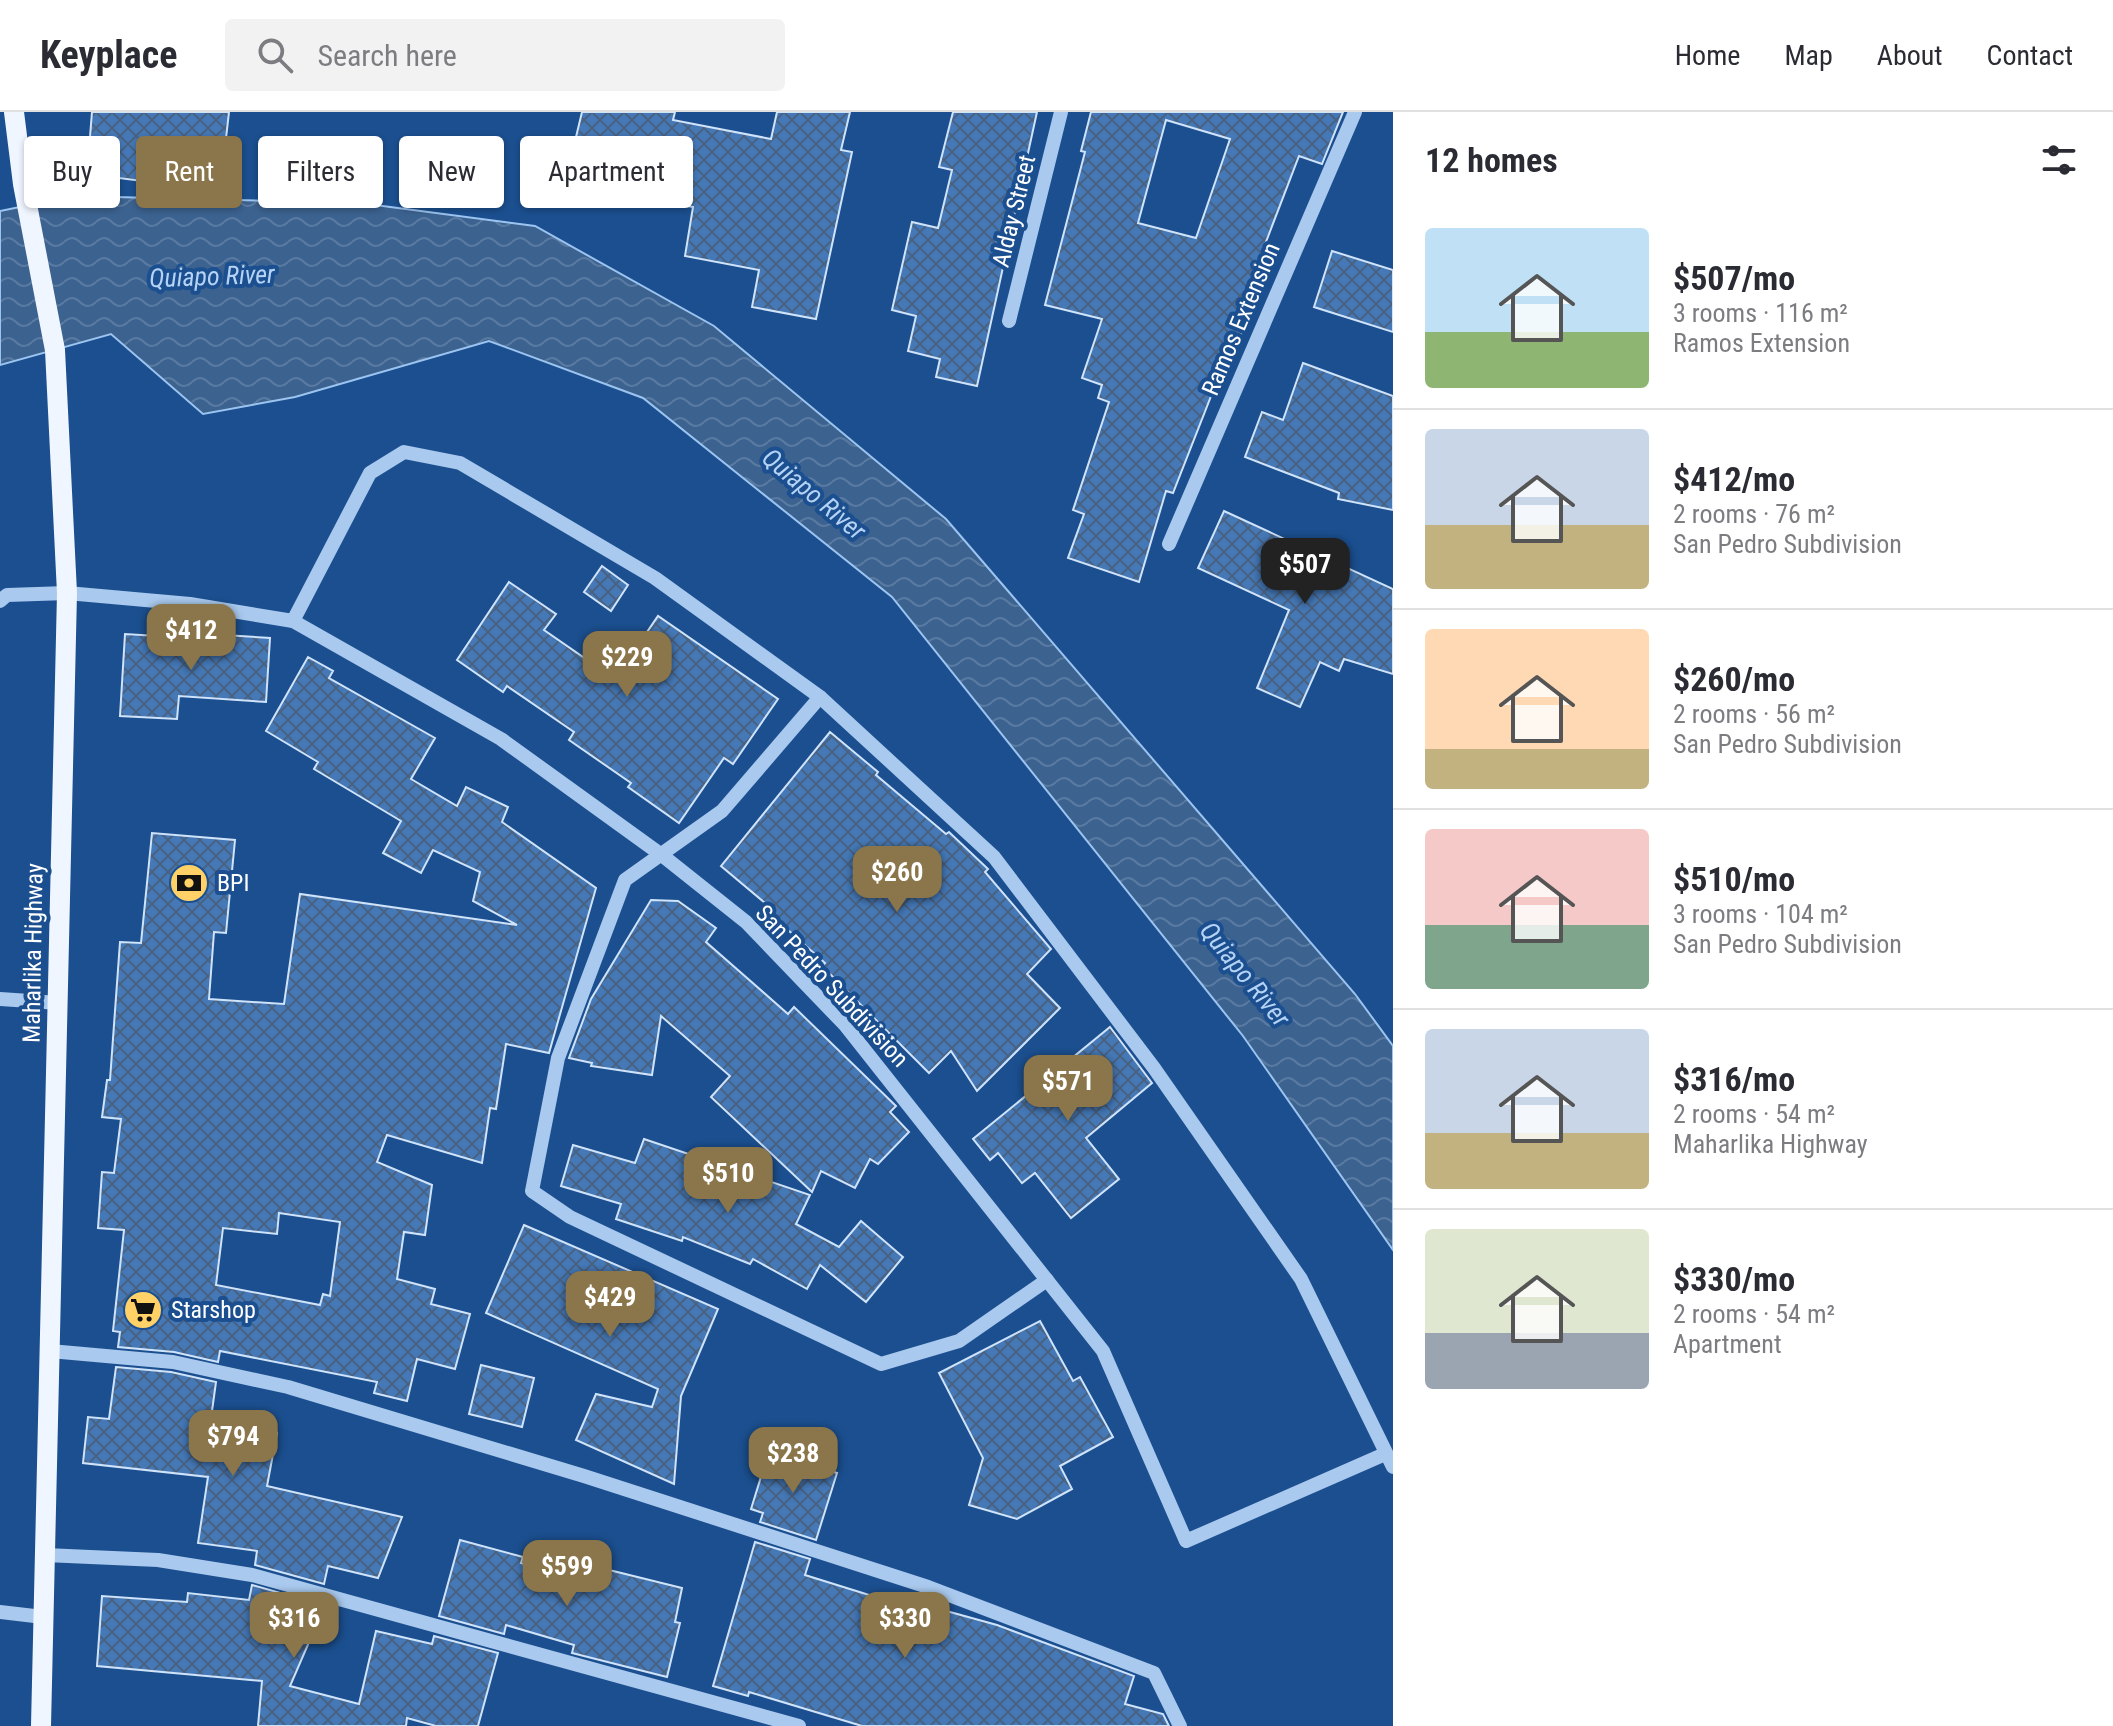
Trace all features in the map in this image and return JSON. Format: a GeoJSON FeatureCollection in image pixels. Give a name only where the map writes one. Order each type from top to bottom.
{"type":"FeatureCollection","features":[{"type":"Feature","properties":{"kind":"main road","name":"Maharlika Highway"},"geometry":{"type":"LineString","coordinates":[[14,112],[23,184],[55,350],[67,593],[41,1726]]}},
{"type":"Feature","properties":{"kind":"street","name":"Alday Street"},"geometry":{"type":"LineString","coordinates":[[1009,321],[1061,112]]}},
{"type":"Feature","properties":{"kind":"street","name":"Ramos Extension"},"geometry":{"type":"LineString","coordinates":[[1169,544],[1355,112]]}},
{"type":"Feature","properties":{"kind":"street"},"geometry":{"type":"LineString","coordinates":[[293,621],[370,473],[404,452],[460,463],[655,578],[820,697],[994,857],[1154,1068],[1301,1279],[1393,1467]]}},
{"type":"Feature","properties":{"kind":"street","name":"San Pedro Subdivision"},"geometry":{"type":"LineString","coordinates":[[0,601],[7,595],[67,593],[190,604],[293,621],[501,739],[663,856],[746,922],[845,1025],[1103,1351],[1186,1541],[1385,1454]]}},
{"type":"Feature","properties":{"kind":"street"},"geometry":{"type":"LineString","coordinates":[[820,697],[722,811],[663,856],[625,880],[558,1058],[532,1191],[570,1217],[881,1364],[959,1341],[1047,1280]]}},
{"type":"Feature","properties":{"kind":"street"},"geometry":{"type":"LineString","coordinates":[[0,999],[59,1003]]}},
{"type":"Feature","properties":{"kind":"street"},"geometry":{"type":"LineString","coordinates":[[50,1351],[173,1362],[288,1387],[584,1476],[928,1587],[1154,1673],[1180,1726]]}},
{"type":"Feature","properties":{"kind":"street"},"geometry":{"type":"LineString","coordinates":[[45,1555],[158,1560],[252,1575],[799,1726]]}},
{"type":"Feature","properties":{"kind":"street"},"geometry":{"type":"LineString","coordinates":[[0,1612],[43,1617]]}},
{"type":"Feature","properties":{"kind":"water","name":"Quiapo River"},"geometry":{"type":"Polygon","coordinates":[[[120,197],[136,198],[136,208],[242,208],[242,200],[258,201],[258,208],[383,206],[535,226],[714,326],[946,519],[1355,994],[1393,1046],[1393,1250],[1243,1036],[892,597],[643,398],[489,341],[295,397],[203,414],[111,334],[0,365],[0,211],[24,206],[120,208],[120,197]]]}},
{"type":"Feature","properties":{"kind":"building"},"geometry":{"type":"Polygon","coordinates":[[[92,112],[229,112],[226,136],[136,136],[136,180],[120,178],[120,136],[90,136],[92,112]]]}},
{"type":"Feature","properties":{"kind":"building"},"geometry":{"type":"Polygon","coordinates":[[[582,112],[675,112],[673,120],[771,139],[777,112],[850,112],[841,150],[852,152],[816,319],[752,307],[759,270],[685,256],[693,208],[693,136],[576,136],[582,112]]]}},
{"type":"Feature","properties":{"kind":"building"},"geometry":{"type":"Polygon","coordinates":[[[953,112],[1037,112],[977,386],[936,377],[940,359],[908,351],[916,316],[892,310],[912,222],[938,228],[952,170],[939,167],[953,112]]]}},
{"type":"Feature","properties":{"kind":"building"},"geometry":{"type":"Polygon","coordinates":[[[1091,112],[1343,112],[1322,164],[1299,156],[1254,273],[1257,274],[1238,331],[1242,332],[1224,383],[1217,381],[1173,493],[1166,491],[1139,582],[1068,558],[1084,514],[1073,510],[1109,402],[1098,398],[1102,385],[1082,378],[1102,319],[1045,305],[1085,152],[1081,151],[1091,112]],[[1166,120],[1138,223],[1196,238],[1230,139],[1166,120]]]}},
{"type":"Feature","properties":{"kind":"building"},"geometry":{"type":"Polygon","coordinates":[[[1332,251],[1393,270],[1393,332],[1314,307],[1332,251]]]}},
{"type":"Feature","properties":{"kind":"building"},"geometry":{"type":"Polygon","coordinates":[[[1303,363],[1393,396],[1393,510],[1338,499],[1339,493],[1245,457],[1262,412],[1283,420],[1303,363]]]}},
{"type":"Feature","properties":{"kind":"building"},"geometry":{"type":"Polygon","coordinates":[[[1224,511],[1393,589],[1393,674],[1344,659],[1339,671],[1320,662],[1300,707],[1257,688],[1289,610],[1198,568],[1224,511]]]}},
{"type":"Feature","properties":{"kind":"building"},"geometry":{"type":"Polygon","coordinates":[[[602,566],[628,585],[611,611],[584,592],[602,566]]]}},
{"type":"Feature","properties":{"kind":"building"},"geometry":{"type":"Polygon","coordinates":[[[509,582],[556,614],[544,630],[615,679],[658,616],[778,699],[733,764],[724,758],[679,823],[628,787],[631,783],[569,740],[574,732],[507,686],[503,692],[457,660],[509,582]]]}},
{"type":"Feature","properties":{"kind":"building"},"geometry":{"type":"Polygon","coordinates":[[[192,633],[270,638],[266,702],[179,696],[177,719],[120,716],[125,634],[192,638],[192,633]]]}},
{"type":"Feature","properties":{"kind":"building"},"geometry":{"type":"Polygon","coordinates":[[[308,657],[333,671],[329,678],[435,738],[411,779],[457,806],[466,787],[508,807],[502,822],[596,888],[549,1053],[506,1044],[496,1109],[490,1108],[482,1163],[387,1135],[377,1162],[432,1185],[425,1235],[404,1232],[397,1279],[435,1289],[431,1304],[470,1314],[455,1369],[417,1359],[407,1401],[374,1393],[377,1382],[220,1351],[218,1362],[174,1352],[118,1347],[120,1332],[113,1331],[124,1230],[98,1228],[102,1172],[114,1173],[121,1119],[102,1117],[107,1080],[110,1080],[120,942],[141,943],[152,833],[235,840],[226,933],[214,932],[209,999],[284,1004],[300,894],[517,925],[473,901],[480,872],[433,850],[421,873],[383,853],[401,821],[314,769],[318,762],[266,731],[308,657]],[[279,1213],[277,1234],[223,1228],[216,1285],[320,1305],[323,1294],[330,1296],[340,1222],[279,1213]]]}},
{"type":"Feature","properties":{"kind":"building"},"geometry":{"type":"Polygon","coordinates":[[[830,732],[946,834],[949,832],[988,869],[985,872],[1051,949],[1027,974],[1060,1008],[977,1091],[951,1051],[929,1073],[822,966],[825,963],[768,912],[771,908],[721,866],[830,732]]]}},
{"type":"Feature","properties":{"kind":"building"},"geometry":{"type":"Polygon","coordinates":[[[651,900],[678,901],[716,928],[706,942],[788,1014],[794,1007],[896,1106],[890,1112],[909,1132],[878,1164],[870,1159],[855,1188],[821,1171],[812,1192],[711,1097],[730,1076],[661,1016],[652,1075],[591,1066],[592,1063],[569,1058],[591,999],[651,900]]]}},
{"type":"Feature","properties":{"kind":"building"},"geometry":{"type":"Polygon","coordinates":[[[1110,1027],[1152,1083],[1086,1138],[1119,1179],[1071,1218],[1035,1173],[1022,1183],[998,1153],[990,1160],[973,1139],[1110,1027]]]}},
{"type":"Feature","properties":{"kind":"building"},"geometry":{"type":"Polygon","coordinates":[[[644,1139],[810,1195],[796,1224],[839,1247],[861,1221],[903,1257],[866,1302],[820,1265],[807,1289],[753,1259],[750,1264],[683,1237],[682,1241],[616,1219],[621,1204],[561,1186],[573,1145],[635,1163],[644,1139]]]}},
{"type":"Feature","properties":{"kind":"building"},"geometry":{"type":"Polygon","coordinates":[[[524,1225],[718,1309],[681,1396],[674,1484],[576,1440],[596,1394],[652,1407],[658,1389],[486,1313],[524,1225]]]}},
{"type":"Feature","properties":{"kind":"building"},"geometry":{"type":"Polygon","coordinates":[[[1040,1321],[1073,1381],[1080,1377],[1113,1437],[1060,1466],[1072,1489],[1017,1519],[969,1505],[983,1458],[939,1373],[1040,1321]]]}},
{"type":"Feature","properties":{"kind":"building"},"geometry":{"type":"Polygon","coordinates":[[[481,1365],[534,1378],[522,1427],[469,1414],[481,1365]]]}},
{"type":"Feature","properties":{"kind":"building"},"geometry":{"type":"Polygon","coordinates":[[[116,1367],[171,1372],[216,1382],[212,1411],[248,1419],[246,1427],[277,1433],[267,1486],[402,1517],[378,1578],[328,1566],[324,1584],[255,1565],[257,1551],[198,1543],[208,1477],[83,1463],[88,1417],[109,1419],[116,1367]]]}},
{"type":"Feature","properties":{"kind":"building"},"geometry":{"type":"Polygon","coordinates":[[[769,1451],[837,1473],[816,1540],[760,1522],[763,1513],[751,1509],[769,1451]]]}},
{"type":"Feature","properties":{"kind":"building"},"geometry":{"type":"Polygon","coordinates":[[[460,1540],[523,1557],[521,1563],[592,1583],[597,1567],[682,1588],[675,1622],[680,1623],[667,1677],[572,1653],[574,1645],[506,1625],[504,1634],[439,1616],[460,1540]]]}},
{"type":"Feature","properties":{"kind":"building"},"geometry":{"type":"Polygon","coordinates":[[[755,1542],[810,1559],[805,1575],[930,1614],[932,1607],[997,1625],[1134,1676],[1125,1704],[1163,1714],[1169,1726],[862,1726],[749,1692],[748,1696],[713,1686],[755,1542]]]}},
{"type":"Feature","properties":{"kind":"building"},"geometry":{"type":"Polygon","coordinates":[[[252,1585],[319,1604],[313,1633],[290,1686],[359,1704],[376,1631],[432,1644],[434,1636],[498,1653],[478,1726],[436,1726],[407,1718],[406,1726],[258,1726],[262,1681],[97,1666],[102,1596],[187,1602],[188,1593],[249,1600],[252,1585]]]}},
{"type":"Feature","properties":{"kind":"place","name":"BPI"},"geometry":{"type":"Point","coordinates":[189,883]}},
{"type":"Feature","properties":{"kind":"place","name":"Starshop"},"geometry":{"type":"Point","coordinates":[143,1310]}}]}
